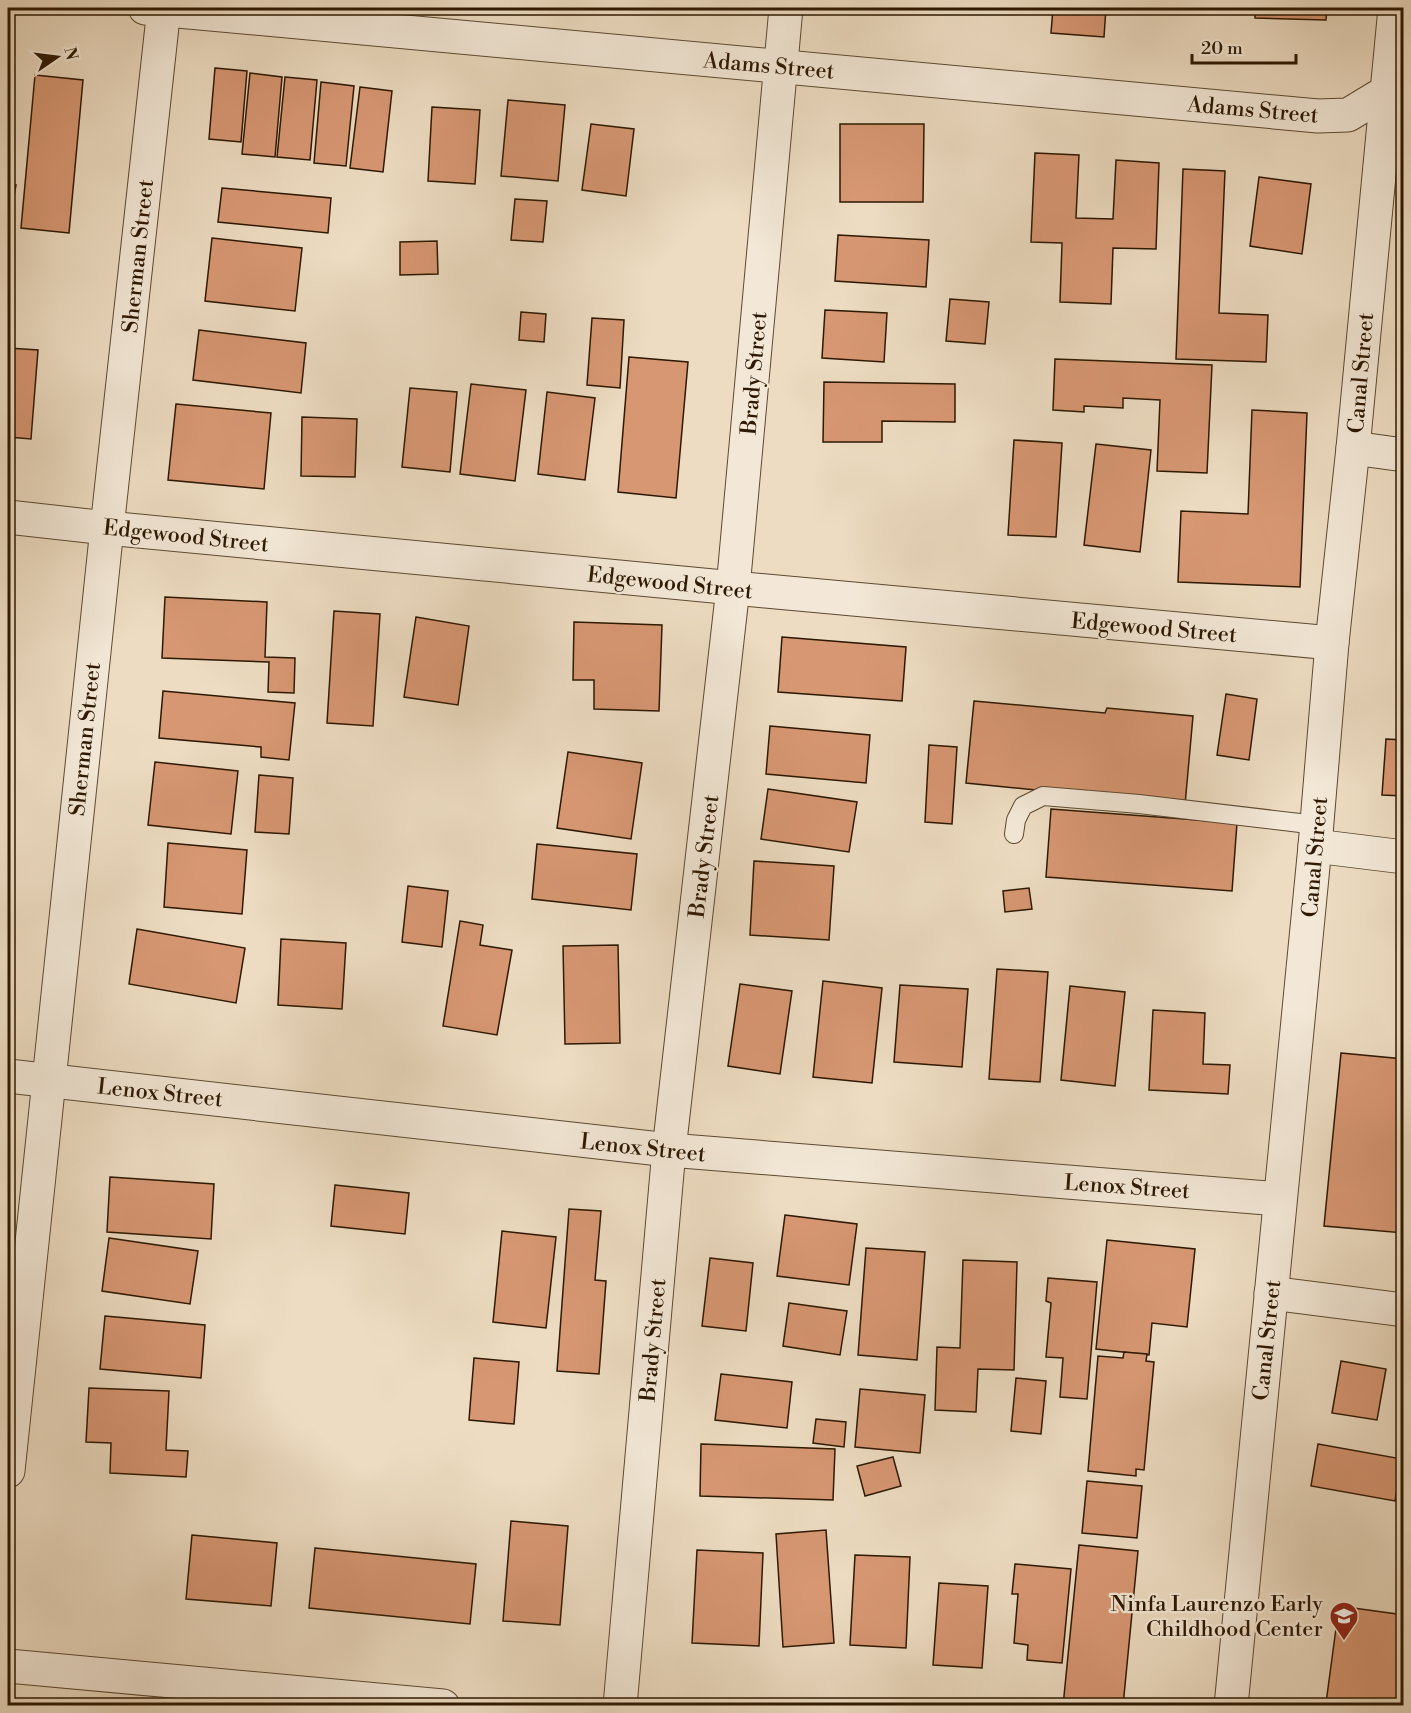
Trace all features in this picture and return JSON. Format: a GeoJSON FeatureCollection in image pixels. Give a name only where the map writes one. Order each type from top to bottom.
{"type":"FeatureCollection","features":[{"type":"Feature","properties":{"kind":"street","name":"Adams Street"},"geometry":{"type":"LineString","coordinates":[[158,8],[1318,116],[1348,115],[1395,86]]}},
{"type":"Feature","properties":{"kind":"street","name":"Sherman Street"},"geometry":{"type":"LineString","coordinates":[[8,1471],[107,528],[158,8]]}},
{"type":"Feature","properties":{"kind":"street","name":"Brady Street"},"geometry":{"type":"LineString","coordinates":[[620,1706],[669,1150],[734,588],[786,8]]}},
{"type":"Feature","properties":{"kind":"street","name":"Canal Street"},"geometry":{"type":"LineString","coordinates":[[1231,1706],[1316,836],[1332,643],[1395,86],[1395,8]]}},
{"type":"Feature","properties":{"kind":"street"},"geometry":{"type":"LineString","coordinates":[[1353,448],[1404,455]]}},
{"type":"Feature","properties":{"kind":"street","name":"Edgewood Street"},"geometry":{"type":"LineString","coordinates":[[8,517],[734,588],[1332,643]]}},
{"type":"Feature","properties":{"kind":"street"},"geometry":{"type":"LineString","coordinates":[[1316,836],[1404,857]]}},
{"type":"Feature","properties":{"kind":"street","name":"Lenox Street"},"geometry":{"type":"LineString","coordinates":[[8,1076],[669,1150],[1280,1199]]}},
{"type":"Feature","properties":{"kind":"street"},"geometry":{"type":"LineString","coordinates":[[1271,1293],[1404,1310]]}},
{"type":"Feature","properties":{"kind":"street"},"geometry":{"type":"LineString","coordinates":[[8,1666],[443,1706]]}},
{"type":"Feature","properties":{"kind":"lane"},"geometry":{"type":"LineString","coordinates":[[1014,834],[1016,820],[1023,806],[1043,796],[1139,804],[1316,836]]}},
{"type":"Feature","properties":{"kind":"building"},"geometry":{"type":"Polygon","coordinates":[[[1053,8],[1106,8],[1104,37],[1051,33],[1053,8]]]}},
{"type":"Feature","properties":{"kind":"building"},"geometry":{"type":"Polygon","coordinates":[[[1255,8],[1327,8],[1326,20],[1255,18],[1255,8]]]}},
{"type":"Feature","properties":{"kind":"building"},"geometry":{"type":"Polygon","coordinates":[[[215,68],[247,71],[241,142],[209,139],[215,68]]]}},
{"type":"Feature","properties":{"kind":"building"},"geometry":{"type":"Polygon","coordinates":[[[250,73],[282,77],[275,157],[242,154],[250,73]]]}},
{"type":"Feature","properties":{"kind":"building"},"geometry":{"type":"Polygon","coordinates":[[[35,75],[83,80],[69,233],[21,228],[35,75]]]}},
{"type":"Feature","properties":{"kind":"building"},"geometry":{"type":"Polygon","coordinates":[[[285,77],[317,80],[310,160],[277,157],[285,77]]]}},
{"type":"Feature","properties":{"kind":"building"},"geometry":{"type":"Polygon","coordinates":[[[321,82],[354,86],[346,166],[314,163],[321,82]]]}},
{"type":"Feature","properties":{"kind":"building"},"geometry":{"type":"Polygon","coordinates":[[[360,87],[392,91],[383,172],[350,168],[360,87]]]}},
{"type":"Feature","properties":{"kind":"building"},"geometry":{"type":"Polygon","coordinates":[[[508,100],[565,105],[558,181],[501,176],[508,100]]]}},
{"type":"Feature","properties":{"kind":"building"},"geometry":{"type":"Polygon","coordinates":[[[432,107],[480,110],[475,184],[428,181],[432,107]]]}},
{"type":"Feature","properties":{"kind":"building"},"geometry":{"type":"Polygon","coordinates":[[[591,124],[634,129],[626,196],[582,190],[591,124]]]}},
{"type":"Feature","properties":{"kind":"building"},"geometry":{"type":"Polygon","coordinates":[[[840,124],[924,124],[923,202],[840,202],[840,124]]]}},
{"type":"Feature","properties":{"kind":"building"},"geometry":{"type":"Polygon","coordinates":[[[1035,153],[1079,155],[1076,218],[1113,219],[1116,160],[1159,163],[1156,249],[1113,248],[1111,304],[1060,302],[1062,243],[1031,242],[1035,153]]]}},
{"type":"Feature","properties":{"kind":"building"},"geometry":{"type":"Polygon","coordinates":[[[1183,169],[1225,171],[1219,313],[1268,315],[1266,362],[1176,359],[1183,169]]]}},
{"type":"Feature","properties":{"kind":"building"},"geometry":{"type":"Polygon","coordinates":[[[1259,177],[1311,184],[1302,254],[1250,246],[1259,177]]]}},
{"type":"Feature","properties":{"kind":"building"},"geometry":{"type":"Polygon","coordinates":[[[8,184],[16,185],[10,218],[8,217],[8,184]]]}},
{"type":"Feature","properties":{"kind":"building"},"geometry":{"type":"Polygon","coordinates":[[[222,188],[331,198],[328,233],[218,222],[222,188]]]}},
{"type":"Feature","properties":{"kind":"building"},"geometry":{"type":"Polygon","coordinates":[[[515,199],[547,201],[543,242],[511,240],[515,199]]]}},
{"type":"Feature","properties":{"kind":"building"},"geometry":{"type":"Polygon","coordinates":[[[838,235],[929,240],[926,287],[835,281],[838,235]]]}},
{"type":"Feature","properties":{"kind":"building"},"geometry":{"type":"Polygon","coordinates":[[[212,238],[302,248],[295,311],[205,301],[212,238]]]}},
{"type":"Feature","properties":{"kind":"building"},"geometry":{"type":"Polygon","coordinates":[[[437,241],[438,274],[400,275],[400,242],[437,241]]]}},
{"type":"Feature","properties":{"kind":"building"},"geometry":{"type":"Polygon","coordinates":[[[950,299],[989,302],[985,344],[946,341],[950,299]]]}},
{"type":"Feature","properties":{"kind":"building"},"geometry":{"type":"Polygon","coordinates":[[[825,310],[887,313],[884,362],[822,358],[825,310]]]}},
{"type":"Feature","properties":{"kind":"building"},"geometry":{"type":"Polygon","coordinates":[[[521,312],[546,314],[544,342],[519,340],[521,312]]]}},
{"type":"Feature","properties":{"kind":"building"},"geometry":{"type":"Polygon","coordinates":[[[592,318],[624,320],[620,388],[587,385],[592,318]]]}},
{"type":"Feature","properties":{"kind":"building"},"geometry":{"type":"Polygon","coordinates":[[[199,330],[306,343],[301,393],[193,380],[199,330]]]}},
{"type":"Feature","properties":{"kind":"building"},"geometry":{"type":"Polygon","coordinates":[[[8,348],[38,350],[31,439],[8,437],[8,348]]]}},
{"type":"Feature","properties":{"kind":"building"},"geometry":{"type":"Polygon","coordinates":[[[629,357],[688,362],[676,498],[618,492],[629,357]]]}},
{"type":"Feature","properties":{"kind":"building"},"geometry":{"type":"Polygon","coordinates":[[[1055,359],[1212,365],[1207,473],[1157,471],[1160,400],[1123,398],[1123,408],[1084,406],[1084,412],[1053,410],[1055,359]]]}},
{"type":"Feature","properties":{"kind":"building"},"geometry":{"type":"Polygon","coordinates":[[[824,382],[955,384],[955,422],[882,421],[882,442],[823,442],[824,382]]]}},
{"type":"Feature","properties":{"kind":"building"},"geometry":{"type":"Polygon","coordinates":[[[471,384],[526,390],[515,481],[460,474],[471,384]]]}},
{"type":"Feature","properties":{"kind":"building"},"geometry":{"type":"Polygon","coordinates":[[[410,388],[457,392],[450,472],[402,467],[410,388]]]}},
{"type":"Feature","properties":{"kind":"building"},"geometry":{"type":"Polygon","coordinates":[[[547,392],[595,398],[585,480],[538,474],[547,392]]]}},
{"type":"Feature","properties":{"kind":"building"},"geometry":{"type":"Polygon","coordinates":[[[176,404],[271,413],[264,489],[168,480],[176,404]]]}},
{"type":"Feature","properties":{"kind":"building"},"geometry":{"type":"Polygon","coordinates":[[[1252,410],[1307,413],[1300,587],[1178,582],[1181,511],[1248,514],[1252,410]]]}},
{"type":"Feature","properties":{"kind":"building"},"geometry":{"type":"Polygon","coordinates":[[[302,417],[357,419],[355,477],[301,476],[302,417]]]}},
{"type":"Feature","properties":{"kind":"building"},"geometry":{"type":"Polygon","coordinates":[[[1014,440],[1062,443],[1056,537],[1008,535],[1014,440]]]}},
{"type":"Feature","properties":{"kind":"building"},"geometry":{"type":"Polygon","coordinates":[[[1096,444],[1151,450],[1140,552],[1084,545],[1096,444]]]}},
{"type":"Feature","properties":{"kind":"building"},"geometry":{"type":"Polygon","coordinates":[[[165,597],[267,602],[265,657],[295,658],[294,693],[268,692],[269,662],[162,658],[165,597]]]}},
{"type":"Feature","properties":{"kind":"building"},"geometry":{"type":"Polygon","coordinates":[[[334,611],[380,614],[373,726],[327,723],[334,611]]]}},
{"type":"Feature","properties":{"kind":"building"},"geometry":{"type":"Polygon","coordinates":[[[416,617],[469,626],[458,705],[404,697],[416,617]]]}},
{"type":"Feature","properties":{"kind":"building"},"geometry":{"type":"Polygon","coordinates":[[[574,622],[662,625],[659,711],[594,709],[594,680],[573,680],[574,622]]]}},
{"type":"Feature","properties":{"kind":"building"},"geometry":{"type":"Polygon","coordinates":[[[782,637],[906,647],[902,701],[778,692],[782,637]]]}},
{"type":"Feature","properties":{"kind":"building"},"geometry":{"type":"Polygon","coordinates":[[[163,691],[295,703],[289,760],[261,757],[261,747],[159,738],[163,691]]]}},
{"type":"Feature","properties":{"kind":"building"},"geometry":{"type":"Polygon","coordinates":[[[1226,694],[1257,699],[1249,760],[1217,755],[1226,694]]]}},
{"type":"Feature","properties":{"kind":"building"},"geometry":{"type":"Polygon","coordinates":[[[1402,699],[1404,699],[1404,734],[1398,733],[1402,699]]]}},
{"type":"Feature","properties":{"kind":"building"},"geometry":{"type":"Polygon","coordinates":[[[974,701],[1105,713],[1107,708],[1193,716],[1185,805],[966,783],[974,701]]]}},
{"type":"Feature","properties":{"kind":"building"},"geometry":{"type":"Polygon","coordinates":[[[770,726],[870,735],[866,783],[766,774],[770,726]]]}},
{"type":"Feature","properties":{"kind":"building"},"geometry":{"type":"Polygon","coordinates":[[[1386,739],[1404,740],[1404,796],[1382,795],[1386,739]]]}},
{"type":"Feature","properties":{"kind":"building"},"geometry":{"type":"Polygon","coordinates":[[[929,745],[957,747],[952,824],[925,822],[929,745]]]}},
{"type":"Feature","properties":{"kind":"building"},"geometry":{"type":"Polygon","coordinates":[[[568,752],[642,763],[631,839],[557,828],[568,752]]]}},
{"type":"Feature","properties":{"kind":"building"},"geometry":{"type":"Polygon","coordinates":[[[155,762],[238,771],[231,834],[148,825],[155,762]]]}},
{"type":"Feature","properties":{"kind":"building"},"geometry":{"type":"Polygon","coordinates":[[[259,775],[293,778],[289,834],[255,832],[259,775]]]}},
{"type":"Feature","properties":{"kind":"building"},"geometry":{"type":"Polygon","coordinates":[[[768,789],[857,802],[849,852],[761,839],[768,789]]]}},
{"type":"Feature","properties":{"kind":"building"},"geometry":{"type":"Polygon","coordinates":[[[1051,809],[1237,823],[1232,891],[1046,877],[1051,809]]]}},
{"type":"Feature","properties":{"kind":"building"},"geometry":{"type":"Polygon","coordinates":[[[168,843],[247,850],[242,914],[164,907],[168,843]]]}},
{"type":"Feature","properties":{"kind":"building"},"geometry":{"type":"Polygon","coordinates":[[[537,844],[637,854],[631,910],[532,899],[537,844]]]}},
{"type":"Feature","properties":{"kind":"building"},"geometry":{"type":"Polygon","coordinates":[[[754,861],[834,866],[829,940],[750,935],[754,861]]]}},
{"type":"Feature","properties":{"kind":"building"},"geometry":{"type":"Polygon","coordinates":[[[408,886],[448,891],[442,947],[402,942],[408,886]]]}},
{"type":"Feature","properties":{"kind":"building"},"geometry":{"type":"Polygon","coordinates":[[[1029,888],[1032,909],[1005,912],[1003,891],[1029,888]]]}},
{"type":"Feature","properties":{"kind":"building"},"geometry":{"type":"Polygon","coordinates":[[[460,921],[483,925],[480,945],[512,950],[497,1035],[443,1026],[460,921]]]}},
{"type":"Feature","properties":{"kind":"building"},"geometry":{"type":"Polygon","coordinates":[[[137,929],[245,948],[236,1003],[129,984],[137,929]]]}},
{"type":"Feature","properties":{"kind":"building"},"geometry":{"type":"Polygon","coordinates":[[[281,939],[346,943],[342,1009],[278,1005],[281,939]]]}},
{"type":"Feature","properties":{"kind":"building"},"geometry":{"type":"Polygon","coordinates":[[[618,945],[620,1043],[565,1044],[563,946],[618,945]]]}},
{"type":"Feature","properties":{"kind":"building"},"geometry":{"type":"Polygon","coordinates":[[[997,969],[1048,972],[1040,1082],[989,1079],[997,969]]]}},
{"type":"Feature","properties":{"kind":"building"},"geometry":{"type":"Polygon","coordinates":[[[823,981],[882,988],[872,1083],[813,1077],[823,981]]]}},
{"type":"Feature","properties":{"kind":"building"},"geometry":{"type":"Polygon","coordinates":[[[740,984],[792,991],[780,1074],[728,1066],[740,984]]]}},
{"type":"Feature","properties":{"kind":"building"},"geometry":{"type":"Polygon","coordinates":[[[900,985],[968,989],[962,1067],[894,1062],[900,985]]]}},
{"type":"Feature","properties":{"kind":"building"},"geometry":{"type":"Polygon","coordinates":[[[1070,986],[1125,992],[1115,1086],[1061,1080],[1070,986]]]}},
{"type":"Feature","properties":{"kind":"building"},"geometry":{"type":"Polygon","coordinates":[[[1153,1010],[1205,1013],[1203,1064],[1230,1065],[1228,1094],[1149,1090],[1153,1010]]]}},
{"type":"Feature","properties":{"kind":"building"},"geometry":{"type":"Polygon","coordinates":[[[1341,1053],[1404,1059],[1404,1233],[1324,1226],[1341,1053]]]}},
{"type":"Feature","properties":{"kind":"building"},"geometry":{"type":"Polygon","coordinates":[[[110,1177],[214,1184],[211,1239],[107,1232],[110,1177]]]}},
{"type":"Feature","properties":{"kind":"building"},"geometry":{"type":"Polygon","coordinates":[[[335,1185],[409,1193],[405,1234],[331,1226],[335,1185]]]}},
{"type":"Feature","properties":{"kind":"building"},"geometry":{"type":"Polygon","coordinates":[[[569,1209],[601,1211],[595,1280],[606,1281],[599,1374],[557,1371],[569,1209]]]}},
{"type":"Feature","properties":{"kind":"building"},"geometry":{"type":"Polygon","coordinates":[[[785,1215],[857,1224],[849,1285],[777,1276],[785,1215]]]}},
{"type":"Feature","properties":{"kind":"building"},"geometry":{"type":"Polygon","coordinates":[[[502,1231],[556,1237],[546,1328],[493,1322],[502,1231]]]}},
{"type":"Feature","properties":{"kind":"building"},"geometry":{"type":"Polygon","coordinates":[[[109,1238],[198,1251],[190,1304],[102,1291],[109,1238]]]}},
{"type":"Feature","properties":{"kind":"building"},"geometry":{"type":"Polygon","coordinates":[[[1107,1240],[1195,1249],[1187,1327],[1152,1323],[1149,1355],[1096,1349],[1107,1240]]]}},
{"type":"Feature","properties":{"kind":"building"},"geometry":{"type":"Polygon","coordinates":[[[866,1248],[925,1252],[917,1360],[858,1355],[866,1248]]]}},
{"type":"Feature","properties":{"kind":"building"},"geometry":{"type":"Polygon","coordinates":[[[710,1258],[753,1263],[746,1331],[702,1326],[710,1258]]]}},
{"type":"Feature","properties":{"kind":"building"},"geometry":{"type":"Polygon","coordinates":[[[963,1260],[1017,1262],[1014,1370],[978,1369],[976,1412],[935,1410],[937,1347],[960,1348],[963,1260]]]}},
{"type":"Feature","properties":{"kind":"building"},"geometry":{"type":"Polygon","coordinates":[[[1048,1278],[1097,1282],[1087,1399],[1060,1397],[1063,1358],[1046,1357],[1051,1303],[1046,1301],[1048,1278]]]}},
{"type":"Feature","properties":{"kind":"building"},"geometry":{"type":"Polygon","coordinates":[[[789,1303],[847,1311],[840,1355],[783,1346],[789,1303]]]}},
{"type":"Feature","properties":{"kind":"building"},"geometry":{"type":"Polygon","coordinates":[[[105,1316],[205,1325],[201,1378],[100,1369],[105,1316]]]}},
{"type":"Feature","properties":{"kind":"building"},"geometry":{"type":"Polygon","coordinates":[[[1124,1352],[1147,1354],[1146,1361],[1154,1362],[1144,1470],[1136,1469],[1136,1476],[1088,1471],[1098,1356],[1123,1358],[1124,1352]]]}},
{"type":"Feature","properties":{"kind":"building"},"geometry":{"type":"Polygon","coordinates":[[[474,1358],[519,1362],[514,1424],[469,1420],[474,1358]]]}},
{"type":"Feature","properties":{"kind":"building"},"geometry":{"type":"Polygon","coordinates":[[[1341,1361],[1386,1369],[1377,1420],[1332,1413],[1341,1361]]]}},
{"type":"Feature","properties":{"kind":"building"},"geometry":{"type":"Polygon","coordinates":[[[721,1374],[792,1382],[787,1428],[715,1420],[721,1374]]]}},
{"type":"Feature","properties":{"kind":"building"},"geometry":{"type":"Polygon","coordinates":[[[1016,1378],[1046,1381],[1041,1434],[1011,1431],[1016,1378]]]}},
{"type":"Feature","properties":{"kind":"building"},"geometry":{"type":"Polygon","coordinates":[[[89,1388],[169,1391],[166,1450],[188,1451],[186,1477],[110,1473],[111,1443],[86,1442],[89,1388]]]}},
{"type":"Feature","properties":{"kind":"building"},"geometry":{"type":"Polygon","coordinates":[[[860,1389],[925,1395],[920,1453],[855,1447],[860,1389]]]}},
{"type":"Feature","properties":{"kind":"building"},"geometry":{"type":"Polygon","coordinates":[[[816,1419],[846,1422],[844,1447],[813,1443],[816,1419]]]}},
{"type":"Feature","properties":{"kind":"building"},"geometry":{"type":"Polygon","coordinates":[[[701,1444],[835,1449],[833,1500],[700,1496],[701,1444]]]}},
{"type":"Feature","properties":{"kind":"building"},"geometry":{"type":"Polygon","coordinates":[[[1318,1444],[1402,1459],[1395,1501],[1311,1486],[1318,1444]]]}},
{"type":"Feature","properties":{"kind":"building"},"geometry":{"type":"Polygon","coordinates":[[[893,1457],[901,1486],[865,1496],[857,1466],[893,1457]]]}},
{"type":"Feature","properties":{"kind":"building"},"geometry":{"type":"Polygon","coordinates":[[[1087,1481],[1142,1486],[1137,1538],[1082,1533],[1087,1481]]]}},
{"type":"Feature","properties":{"kind":"building"},"geometry":{"type":"Polygon","coordinates":[[[511,1521],[568,1526],[560,1625],[503,1621],[511,1521]]]}},
{"type":"Feature","properties":{"kind":"building"},"geometry":{"type":"Polygon","coordinates":[[[826,1530],[834,1643],[783,1647],[776,1534],[826,1530]]]}},
{"type":"Feature","properties":{"kind":"building"},"geometry":{"type":"Polygon","coordinates":[[[192,1535],[277,1543],[271,1606],[186,1599],[192,1535]]]}},
{"type":"Feature","properties":{"kind":"building"},"geometry":{"type":"Polygon","coordinates":[[[1079,1545],[1138,1551],[1123,1706],[1063,1706],[1079,1545]]]}},
{"type":"Feature","properties":{"kind":"building"},"geometry":{"type":"Polygon","coordinates":[[[315,1548],[476,1564],[470,1624],[309,1608],[315,1548]]]}},
{"type":"Feature","properties":{"kind":"building"},"geometry":{"type":"Polygon","coordinates":[[[697,1550],[763,1553],[759,1646],[692,1643],[697,1550]]]}},
{"type":"Feature","properties":{"kind":"building"},"geometry":{"type":"Polygon","coordinates":[[[855,1555],[910,1557],[906,1648],[850,1645],[855,1555]]]}},
{"type":"Feature","properties":{"kind":"building"},"geometry":{"type":"Polygon","coordinates":[[[1015,1564],[1071,1569],[1062,1663],[1027,1660],[1028,1645],[1014,1643],[1018,1594],[1012,1594],[1015,1564]]]}},
{"type":"Feature","properties":{"kind":"building"},"geometry":{"type":"Polygon","coordinates":[[[939,1583],[988,1586],[982,1668],[933,1665],[939,1583]]]}},
{"type":"Feature","properties":{"kind":"building"},"geometry":{"type":"Polygon","coordinates":[[[1339,1606],[1404,1615],[1404,1706],[1345,1706],[1326,1703],[1339,1606]]]}},
{"type":"Feature","properties":{"kind":"place","name":"Ninfa Laurenzo Early Childhood Center"},"geometry":{"type":"Point","coordinates":[1344,1642]}}]}
